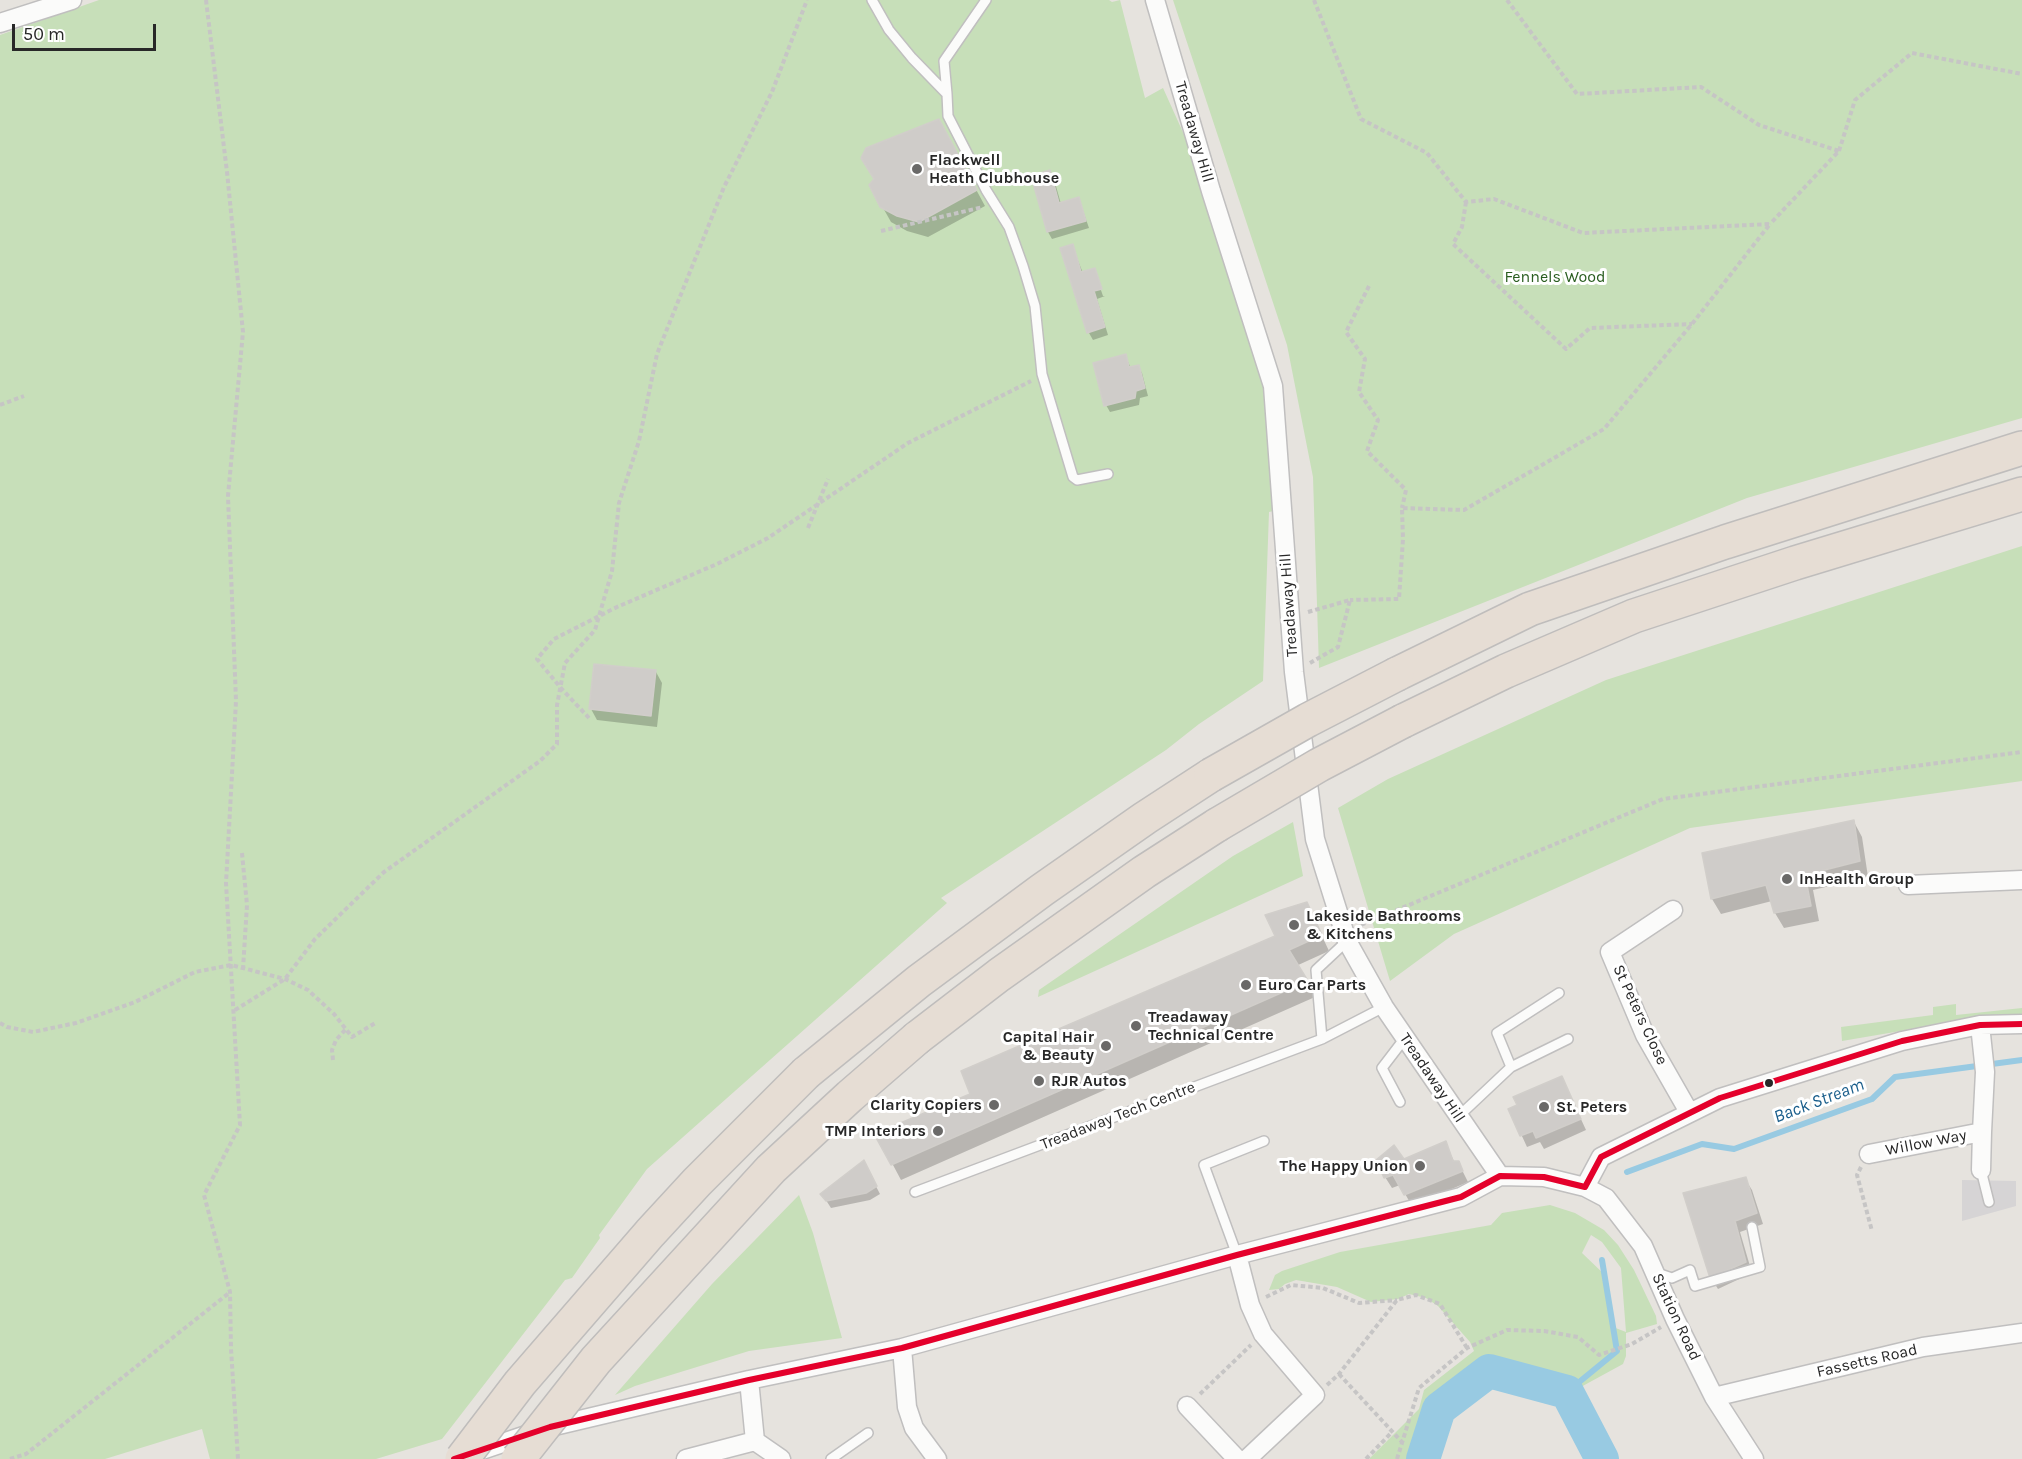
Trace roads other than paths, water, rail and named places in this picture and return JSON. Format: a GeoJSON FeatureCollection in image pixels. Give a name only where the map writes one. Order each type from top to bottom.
{"type":"FeatureCollection","features":[{"type":"Feature","properties":{"kind":"highway"},"geometry":{"type":"LineString","coordinates":[[462,1459],[520,1383],[650,1233],[697,1182],[806,1073],[920,981],[1032,897],[1144,818],[1211,775],[1308,720],[1530,609],[1725,542],[2022,448]]}},
{"type":"Feature","properties":{"kind":"highway"},"geometry":{"type":"LineString","coordinates":[[518,1459],[596,1360],[771,1169],[850,1096],[917,1038],[999,975],[1134,879],[1217,825],[1320,765],[1403,721],[1506,671],[1634,616],[1795,563],[2022,494]]}},
{"type":"Feature","properties":{"kind":"street"},"geometry":{"type":"LineString","coordinates":[[0,23],[72,0]]}},
{"type":"Feature","properties":{"kind":"street","name":"Treadaway Hill"},"geometry":{"type":"LineString","coordinates":[[1155,0],[1211,191],[1273,386],[1294,672],[1315,839],[1345,937],[1384,1007],[1500,1176]]}},
{"type":"Feature","properties":{"kind":"street"},"geometry":{"type":"LineString","coordinates":[[1908,885],[2022,880]]}},
{"type":"Feature","properties":{"kind":"street","name":"St Peters Close"},"geometry":{"type":"LineString","coordinates":[[1673,910],[1610,951],[1645,1035],[1689,1112]]}},
{"type":"Feature","properties":{"kind":"street"},"geometry":{"type":"LineString","coordinates":[[1585,1187],[1601,1157],[1720,1098],[1902,1041],[1980,1025],[2022,1024]]}},
{"type":"Feature","properties":{"kind":"street","name":"Willow Way"},"geometry":{"type":"LineString","coordinates":[[1980,1025],[1985,1072],[1981,1170]]}},
{"type":"Feature","properties":{"kind":"street","name":"Willow Way"},"geometry":{"type":"LineString","coordinates":[[1869,1154],[1982,1132]]}},
{"type":"Feature","properties":{"kind":"street"},"geometry":{"type":"LineString","coordinates":[[454,1459],[550,1426],[749,1380],[902,1348],[1237,1255],[1461,1197],[1500,1176]]}},
{"type":"Feature","properties":{"kind":"street","name":"Station Road"},"geometry":{"type":"LineString","coordinates":[[1500,1176],[1544,1177],[1585,1187],[1606,1198],[1643,1245],[1675,1319],[1714,1397],[1754,1459]]}},
{"type":"Feature","properties":{"kind":"street"},"geometry":{"type":"LineString","coordinates":[[1237,1255],[1250,1305],[1263,1334],[1315,1395],[1247,1459]]}},
{"type":"Feature","properties":{"kind":"street","name":"Fassetts Road"},"geometry":{"type":"LineString","coordinates":[[1714,1397],[1923,1347],[2022,1333]]}},
{"type":"Feature","properties":{"kind":"street"},"geometry":{"type":"LineString","coordinates":[[902,1348],[907,1407],[914,1428],[937,1459]]}},
{"type":"Feature","properties":{"kind":"street"},"geometry":{"type":"LineString","coordinates":[[749,1380],[755,1441]]}},
{"type":"Feature","properties":{"kind":"street"},"geometry":{"type":"LineString","coordinates":[[1187,1406],[1237,1459]]}},
{"type":"Feature","properties":{"kind":"street"},"geometry":{"type":"LineString","coordinates":[[686,1459],[755,1441],[781,1459]]}},
{"type":"Feature","properties":{"kind":"lane"},"geometry":{"type":"LineString","coordinates":[[872,0],[889,30],[947,94]]}},
{"type":"Feature","properties":{"kind":"lane"},"geometry":{"type":"LineString","coordinates":[[986,0],[944,61],[948,116],[1009,227],[1035,306],[1042,374],[1073,477],[1077,480],[1108,474]]}},
{"type":"Feature","properties":{"kind":"lane"},"geometry":{"type":"LineString","coordinates":[[1322,1039],[1316,970],[1345,937]]}},
{"type":"Feature","properties":{"kind":"lane"},"geometry":{"type":"LineString","coordinates":[[1511,1067],[1497,1033],[1559,993]]}},
{"type":"Feature","properties":{"kind":"lane","name":"Treadaway Tech Centre"},"geometry":{"type":"LineString","coordinates":[[915,1192],[1322,1039],[1384,1007]]}},
{"type":"Feature","properties":{"kind":"lane"},"geometry":{"type":"LineString","coordinates":[[1401,1102],[1382,1068],[1406,1038]]}},
{"type":"Feature","properties":{"kind":"lane"},"geometry":{"type":"LineString","coordinates":[[1459,1116],[1511,1067],[1568,1039]]}},
{"type":"Feature","properties":{"kind":"lane"},"geometry":{"type":"LineString","coordinates":[[1237,1255],[1204,1165],[1264,1141]]}},
{"type":"Feature","properties":{"kind":"lane"},"geometry":{"type":"LineString","coordinates":[[1981,1170],[1989,1202]]}},
{"type":"Feature","properties":{"kind":"lane"},"geometry":{"type":"LineString","coordinates":[[1655,1273],[1672,1278],[1690,1270],[1695,1286],[1760,1267],[1752,1227]]}},
{"type":"Feature","properties":{"kind":"lane"},"geometry":{"type":"LineString","coordinates":[[831,1459],[868,1433]]}},
{"type":"Feature","properties":{"kind":"waterway","name":"Back Stream"},"geometry":{"type":"LineString","coordinates":[[1627,1172],[1702,1144],[1734,1149],[1872,1099],[1895,1077],[2022,1060]]}},
{"type":"Feature","properties":{"kind":"waterway"},"geometry":{"type":"LineString","coordinates":[[1567,1392],[1617,1351],[1602,1260]]}},
{"type":"Feature","properties":{"kind":"waterway"},"geometry":{"type":"LineString","coordinates":[[1423,1459],[1439,1409],[1489,1371],[1567,1392],[1602,1459]]}},
{"type":"Feature","properties":{"kind":"place","name":"Flackwell Heath Clubhouse"},"geometry":{"type":"Point","coordinates":[917,169]}},
{"type":"Feature","properties":{"kind":"place","name":"InHealth Group"},"geometry":{"type":"Point","coordinates":[1787,879]}},
{"type":"Feature","properties":{"kind":"place","name":"Lakeside Bathrooms & Kitchens"},"geometry":{"type":"Point","coordinates":[1294,925]}},
{"type":"Feature","properties":{"kind":"place","name":"Euro Car Parts"},"geometry":{"type":"Point","coordinates":[1246,985]}},
{"type":"Feature","properties":{"kind":"place","name":"Treadaway Technical Centre"},"geometry":{"type":"Point","coordinates":[1136,1026]}},
{"type":"Feature","properties":{"kind":"place","name":"Capital Hair & Beauty"},"geometry":{"type":"Point","coordinates":[1106,1046]}},
{"type":"Feature","properties":{"kind":"place","name":"RJR Autos"},"geometry":{"type":"Point","coordinates":[1039,1081]}},
{"type":"Feature","properties":{"kind":"place","name":"Clarity Copiers"},"geometry":{"type":"Point","coordinates":[994,1105]}},
{"type":"Feature","properties":{"kind":"place","name":"St. Peters"},"geometry":{"type":"Point","coordinates":[1544,1107]}},
{"type":"Feature","properties":{"kind":"place","name":"TMP Interiors"},"geometry":{"type":"Point","coordinates":[938,1131]}},
{"type":"Feature","properties":{"kind":"place","name":"The Happy Union"},"geometry":{"type":"Point","coordinates":[1420,1166]}},
{"type":"Feature","properties":{"kind":"park label","name":"Fennels Wood"},"geometry":{"type":"Point","coordinates":[1555,277]}}]}
